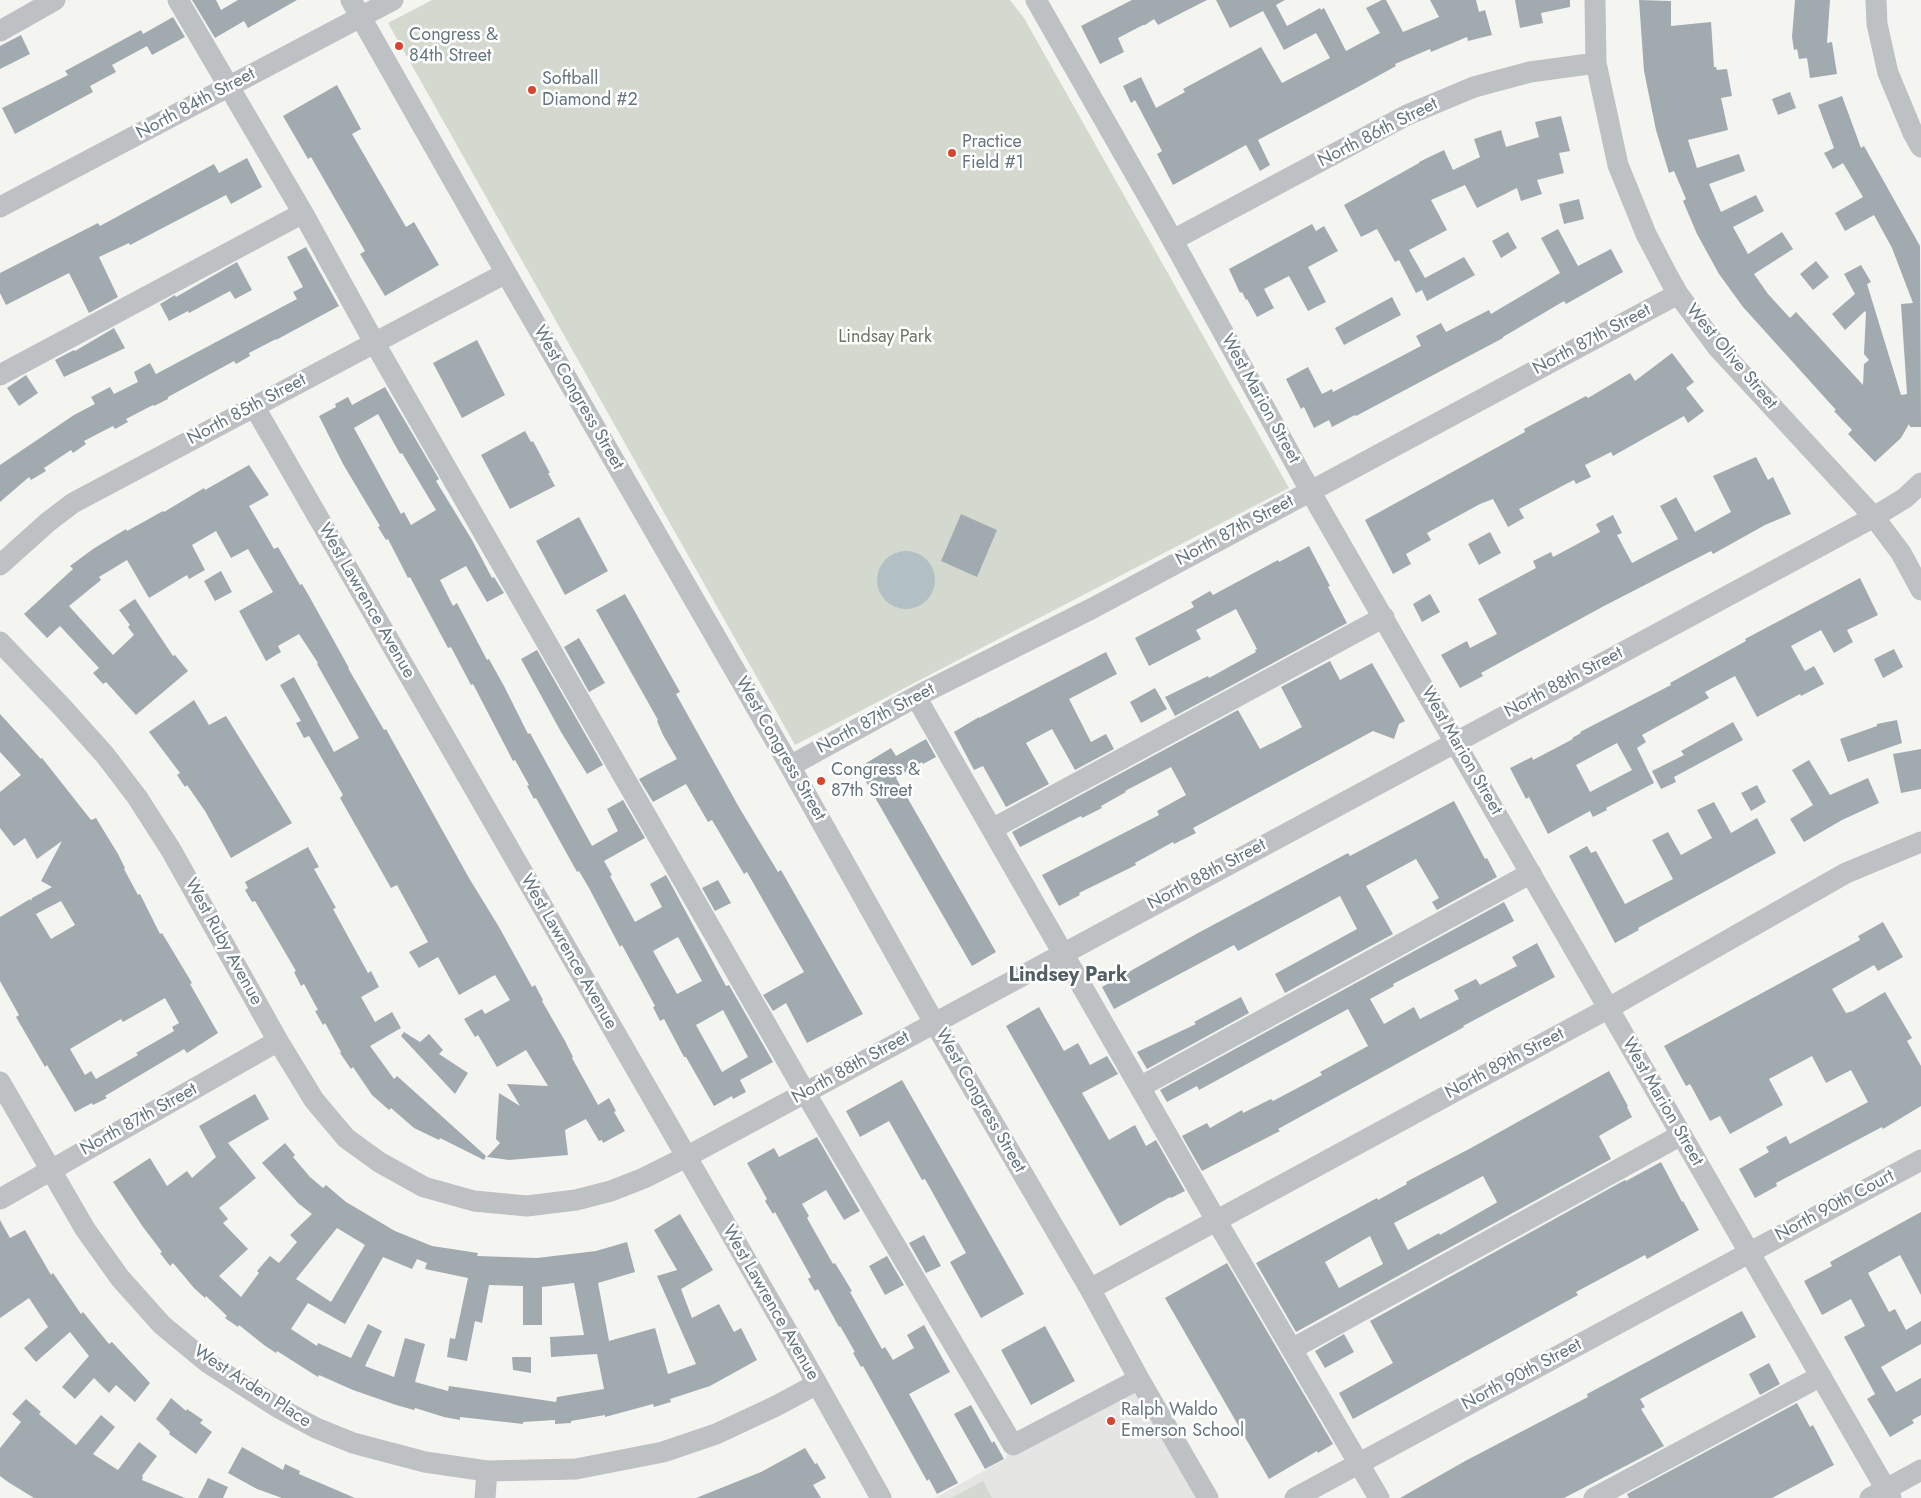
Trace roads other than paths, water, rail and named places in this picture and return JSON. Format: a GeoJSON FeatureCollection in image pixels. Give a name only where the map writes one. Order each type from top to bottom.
{"type":"FeatureCollection","features":[{"type":"Feature","properties":{"kind":"street"},"geometry":{"type":"LineString","coordinates":[[0,31],[55,0]]}},
{"type":"Feature","properties":{"kind":"street"},"geometry":{"type":"LineString","coordinates":[[178,0],[303,213],[374,342],[806,1094],[1013,1445],[1139,1379]]}},
{"type":"Feature","properties":{"kind":"street","name":"North 84th Street"},"geometry":{"type":"LineString","coordinates":[[0,207],[228,87],[356,8],[393,0]]}},
{"type":"Feature","properties":{"kind":"street","name":"West Marion Street"},"geometry":{"type":"LineString","coordinates":[[1036,0],[1173,240],[1310,490],[1607,1008],[1821,1376],[1882,1495]]}},
{"type":"Feature","properties":{"kind":"street","name":"West Olive Street"},"geometry":{"type":"LineString","coordinates":[[1595,0],[1596,63],[1618,165],[1646,234],[1678,294],[1718,348],[1874,517],[1902,553],[1921,590]]}},
{"type":"Feature","properties":{"kind":"street"},"geometry":{"type":"LineString","coordinates":[[1876,0],[1877,24],[1888,73],[1913,133],[1921,147]]}},
{"type":"Feature","properties":{"kind":"street","name":"West Congress Street"},"geometry":{"type":"LineString","coordinates":[[356,8],[790,766],[934,1023],[1090,1289],[1139,1379],[1208,1498]]}},
{"type":"Feature","properties":{"kind":"street","name":"North 86th Street"},"geometry":{"type":"LineString","coordinates":[[1173,240],[1408,115],[1466,90],[1530,72],[1596,63]]}},
{"type":"Feature","properties":{"kind":"street"},"geometry":{"type":"LineString","coordinates":[[0,374],[303,213]]}},
{"type":"Feature","properties":{"kind":"street","name":"North 85th Street"},"geometry":{"type":"LineString","coordinates":[[0,566],[73,502],[506,273]]}},
{"type":"Feature","properties":{"kind":"street","name":"North 87th Street"},"geometry":{"type":"LineString","coordinates":[[790,766],[916,697],[1093,608],[1678,294]]}},
{"type":"Feature","properties":{"kind":"street","name":"West Lawrence Avenue"},"geometry":{"type":"LineString","coordinates":[[254,406],[881,1498]]}},
{"type":"Feature","properties":{"kind":"street","name":"North 88th Street"},"geometry":{"type":"LineString","coordinates":[[474,1201],[527,1206],[576,1200],[611,1191],[644,1178],[806,1094],[1063,952],[1874,517],[1905,498],[1921,483]]}},
{"type":"Feature","properties":{"kind":"street"},"geometry":{"type":"LineString","coordinates":[[992,829],[1384,617]]}},
{"type":"Feature","properties":{"kind":"street","name":"West Ruby Avenue"},"geometry":{"type":"LineString","coordinates":[[0,642],[68,714],[137,797],[171,850],[278,1041],[314,1100],[346,1138],[379,1162],[424,1187],[474,1201]]}},
{"type":"Feature","properties":{"kind":"street"},"geometry":{"type":"LineString","coordinates":[[916,697],[1216,1220],[1379,1498]]}},
{"type":"Feature","properties":{"kind":"street","name":"North 89th Street"},"geometry":{"type":"LineString","coordinates":[[1090,1289],[1607,1008],[1846,873],[1921,842]]}},
{"type":"Feature","properties":{"kind":"street"},"geometry":{"type":"LineString","coordinates":[[1140,1087],[1531,873]]}},
{"type":"Feature","properties":{"kind":"street","name":"North 87th Street"},"geometry":{"type":"LineString","coordinates":[[0,1199],[278,1041]]}},
{"type":"Feature","properties":{"kind":"street","name":"West Arden Place"},"geometry":{"type":"LineString","coordinates":[[0,1082],[85,1229],[120,1278],[162,1325],[208,1363],[277,1407],[316,1428],[353,1443],[425,1462],[487,1470]]}},
{"type":"Feature","properties":{"kind":"street"},"geometry":{"type":"LineString","coordinates":[[1292,1349],[1681,1135]]}},
{"type":"Feature","properties":{"kind":"street","name":"North 90th Court"},"geometry":{"type":"LineString","coordinates":[[1749,1253],[1921,1160]]}},
{"type":"Feature","properties":{"kind":"street","name":"North 90th Street"},"geometry":{"type":"LineString","coordinates":[[1296,1498],[1749,1253]]}},
{"type":"Feature","properties":{"kind":"street"},"geometry":{"type":"LineString","coordinates":[[1594,1498],[1821,1376]]}},
{"type":"Feature","properties":{"kind":"street"},"geometry":{"type":"LineString","coordinates":[[485,1498],[487,1470],[576,1469],[663,1452],[716,1434],[776,1406],[817,1384]]}},
{"type":"Feature","properties":{"kind":"street"},"geometry":{"type":"LineString","coordinates":[[1882,1495],[1921,1470]]}},
{"type":"Feature","properties":{"kind":"place","name":"Congress & 84th Street"},"geometry":{"type":"Point","coordinates":[399,46]}},
{"type":"Feature","properties":{"kind":"place","name":"Softball Diamond #2"},"geometry":{"type":"Point","coordinates":[532,90]}},
{"type":"Feature","properties":{"kind":"place","name":"Practice Field #1"},"geometry":{"type":"Point","coordinates":[952,153]}},
{"type":"Feature","properties":{"kind":"place","name":"Congress & 87th Street"},"geometry":{"type":"Point","coordinates":[821,781]}},
{"type":"Feature","properties":{"kind":"place","name":"Ralph Waldo Emerson School"},"geometry":{"type":"Point","coordinates":[1111,1421]}},
{"type":"Feature","properties":{"kind":"district","name":"Lindsey Park"},"geometry":{"type":"Point","coordinates":[1068,976]}},
{"type":"Feature","properties":{"kind":"park label","name":"Lindsay Park"},"geometry":{"type":"Point","coordinates":[885,338]}}]}
